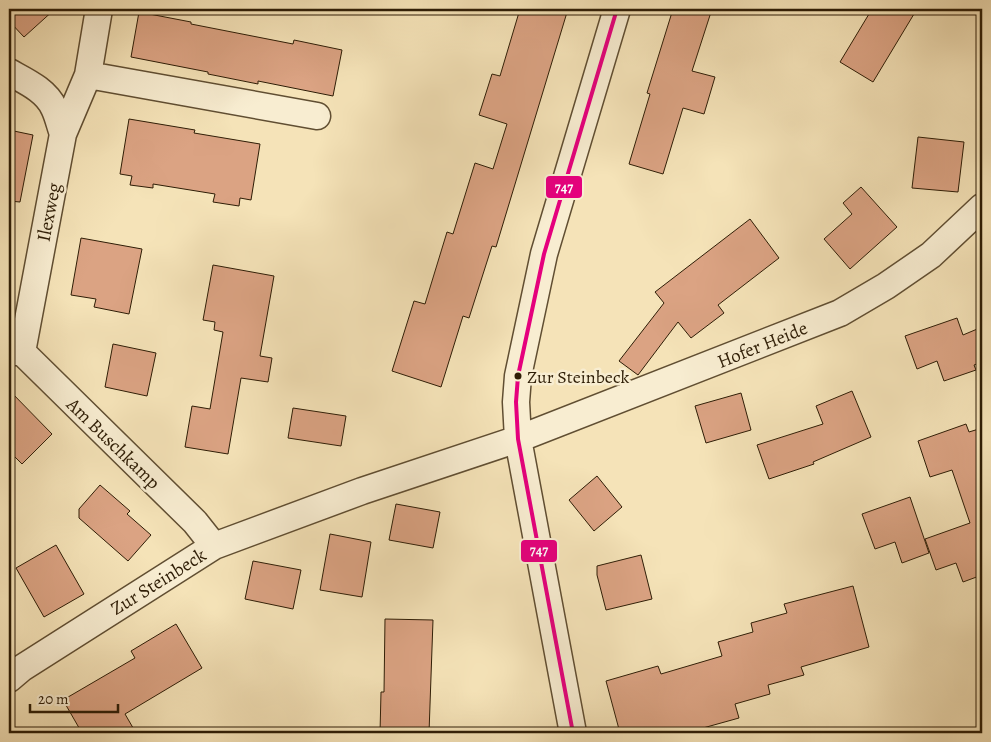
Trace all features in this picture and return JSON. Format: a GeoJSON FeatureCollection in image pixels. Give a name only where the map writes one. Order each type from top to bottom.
{"type":"FeatureCollection","features":[{"type":"Feature","properties":{"kind":"street","name":"Ilexweg"},"geometry":{"type":"LineString","coordinates":[[15,352],[63,134],[88,75],[99,9]]}},
{"type":"Feature","properties":{"kind":"street"},"geometry":{"type":"LineString","coordinates":[[573,733],[518,439],[516,402],[518,376],[544,254],[617,9]]}},
{"type":"Feature","properties":{"kind":"street"},"geometry":{"type":"LineString","coordinates":[[9,72],[42,92],[54,107],[63,134]]}},
{"type":"Feature","properties":{"kind":"street"},"geometry":{"type":"LineString","coordinates":[[88,75],[317,116]]}},
{"type":"Feature","properties":{"kind":"street","name":"Hofer Heide"},"geometry":{"type":"LineString","coordinates":[[518,439],[840,313],[886,286],[931,255],[982,207]]}},
{"type":"Feature","properties":{"kind":"street","name":"Am Buschkamp"},"geometry":{"type":"LineString","coordinates":[[15,352],[195,522],[214,546]]}},
{"type":"Feature","properties":{"kind":"street","name":"Zur Steinbeck"},"geometry":{"type":"LineString","coordinates":[[9,679],[22,668],[214,546],[362,491],[518,439]]}},
{"type":"Feature","properties":{"kind":"building"},"geometry":{"type":"Polygon","coordinates":[[[9,9],[55,9],[24,37],[9,21],[9,9]]]}},
{"type":"Feature","properties":{"kind":"building"},"geometry":{"type":"Polygon","coordinates":[[[520,9],[568,9],[496,247],[492,246],[469,318],[463,316],[441,387],[392,371],[414,301],[425,304],[447,232],[453,234],[475,163],[493,169],[507,124],[479,115],[492,74],[500,76],[520,9]]]}},
{"type":"Feature","properties":{"kind":"building"},"geometry":{"type":"Polygon","coordinates":[[[673,9],[712,9],[692,71],[715,77],[704,114],[683,108],[663,174],[629,164],[650,94],[647,93],[673,9]]]}},
{"type":"Feature","properties":{"kind":"building"},"geometry":{"type":"Polygon","coordinates":[[[872,9],[917,9],[873,82],[840,62],[872,9]]]}},
{"type":"Feature","properties":{"kind":"building"},"geometry":{"type":"Polygon","coordinates":[[[139,12],[293,44],[294,40],[342,50],[333,96],[258,81],[258,84],[131,57],[139,12]]]}},
{"type":"Feature","properties":{"kind":"building"},"geometry":{"type":"Polygon","coordinates":[[[129,119],[195,130],[194,133],[260,144],[251,200],[240,198],[239,206],[213,202],[215,194],[153,184],[153,188],[130,185],[132,176],[120,174],[129,119]]]}},
{"type":"Feature","properties":{"kind":"building"},"geometry":{"type":"Polygon","coordinates":[[[9,130],[33,135],[20,202],[9,201],[9,130]]]}},
{"type":"Feature","properties":{"kind":"building"},"geometry":{"type":"Polygon","coordinates":[[[918,137],[964,142],[958,192],[912,188],[918,137]]]}},
{"type":"Feature","properties":{"kind":"building"},"geometry":{"type":"Polygon","coordinates":[[[861,187],[897,227],[850,269],[824,239],[852,214],[843,203],[861,187]]]}},
{"type":"Feature","properties":{"kind":"building"},"geometry":{"type":"Polygon","coordinates":[[[750,219],[779,258],[718,305],[724,313],[691,338],[678,322],[638,375],[619,361],[664,303],[655,292],[750,219]]]}},
{"type":"Feature","properties":{"kind":"building"},"geometry":{"type":"Polygon","coordinates":[[[81,238],[142,249],[129,314],[94,307],[96,299],[71,295],[81,238]]]}},
{"type":"Feature","properties":{"kind":"building"},"geometry":{"type":"Polygon","coordinates":[[[213,265],[274,276],[260,356],[272,358],[268,382],[241,378],[228,454],[185,447],[192,406],[210,409],[223,332],[214,330],[215,322],[203,320],[213,265]]]}},
{"type":"Feature","properties":{"kind":"building"},"geometry":{"type":"Polygon","coordinates":[[[957,318],[963,335],[982,327],[982,362],[974,365],[976,370],[944,381],[937,361],[917,369],[905,336],[957,318]]]}},
{"type":"Feature","properties":{"kind":"building"},"geometry":{"type":"Polygon","coordinates":[[[113,344],[156,353],[147,396],[105,387],[113,344]]]}},
{"type":"Feature","properties":{"kind":"building"},"geometry":{"type":"Polygon","coordinates":[[[9,390],[52,434],[22,464],[9,451],[9,390]]]}},
{"type":"Feature","properties":{"kind":"building"},"geometry":{"type":"Polygon","coordinates":[[[852,391],[871,437],[813,462],[814,464],[769,479],[757,445],[823,424],[816,406],[852,391]]]}},
{"type":"Feature","properties":{"kind":"building"},"geometry":{"type":"Polygon","coordinates":[[[741,393],[751,430],[706,443],[695,406],[741,393]]]}},
{"type":"Feature","properties":{"kind":"building"},"geometry":{"type":"Polygon","coordinates":[[[293,408],[346,416],[341,446],[288,438],[293,408]]]}},
{"type":"Feature","properties":{"kind":"building"},"geometry":{"type":"Polygon","coordinates":[[[966,424],[969,432],[982,428],[982,575],[963,582],[956,563],[936,570],[925,539],[970,523],[952,470],[930,477],[918,441],[966,424]]]}},
{"type":"Feature","properties":{"kind":"building"},"geometry":{"type":"Polygon","coordinates":[[[597,476],[622,507],[594,531],[569,500],[597,476]]]}},
{"type":"Feature","properties":{"kind":"building"},"geometry":{"type":"Polygon","coordinates":[[[100,485],[130,511],[127,514],[151,535],[128,561],[79,518],[79,509],[100,485]]]}},
{"type":"Feature","properties":{"kind":"building"},"geometry":{"type":"Polygon","coordinates":[[[910,497],[929,553],[902,563],[895,542],[875,549],[862,514],[910,497]]]}},
{"type":"Feature","properties":{"kind":"building"},"geometry":{"type":"Polygon","coordinates":[[[396,504],[440,512],[433,548],[389,540],[396,504]]]}},
{"type":"Feature","properties":{"kind":"building"},"geometry":{"type":"Polygon","coordinates":[[[330,534],[371,542],[362,597],[320,590],[330,534]]]}},
{"type":"Feature","properties":{"kind":"building"},"geometry":{"type":"Polygon","coordinates":[[[56,545],[84,594],[44,617],[16,568],[56,545]]]}},
{"type":"Feature","properties":{"kind":"building"},"geometry":{"type":"Polygon","coordinates":[[[641,555],[652,599],[606,610],[597,575],[597,566],[641,555]]]}},
{"type":"Feature","properties":{"kind":"building"},"geometry":{"type":"Polygon","coordinates":[[[253,561],[301,570],[293,609],[245,599],[253,561]]]}},
{"type":"Feature","properties":{"kind":"building"},"geometry":{"type":"Polygon","coordinates":[[[853,586],[869,647],[801,667],[804,675],[768,685],[770,694],[735,704],[739,718],[685,733],[620,733],[606,681],[658,666],[661,674],[722,656],[718,642],[753,632],[751,623],[787,613],[784,604],[853,586]]]}},
{"type":"Feature","properties":{"kind":"building"},"geometry":{"type":"Polygon","coordinates":[[[385,619],[433,620],[429,733],[380,733],[381,692],[384,692],[385,619]]]}},
{"type":"Feature","properties":{"kind":"building"},"geometry":{"type":"Polygon","coordinates":[[[176,624],[202,668],[125,714],[136,733],[82,733],[63,700],[135,658],[131,651],[176,624]]]}},
{"type":"Feature","properties":{"kind":"transit line","name":"747"},"geometry":{"type":"LineString","coordinates":[[573,733],[518,439],[516,402],[518,376],[544,254],[617,9]]}},
{"type":"Feature","properties":{"kind":"place","name":"Zur Steinbeck"},"geometry":{"type":"Point","coordinates":[518,376]}}]}
